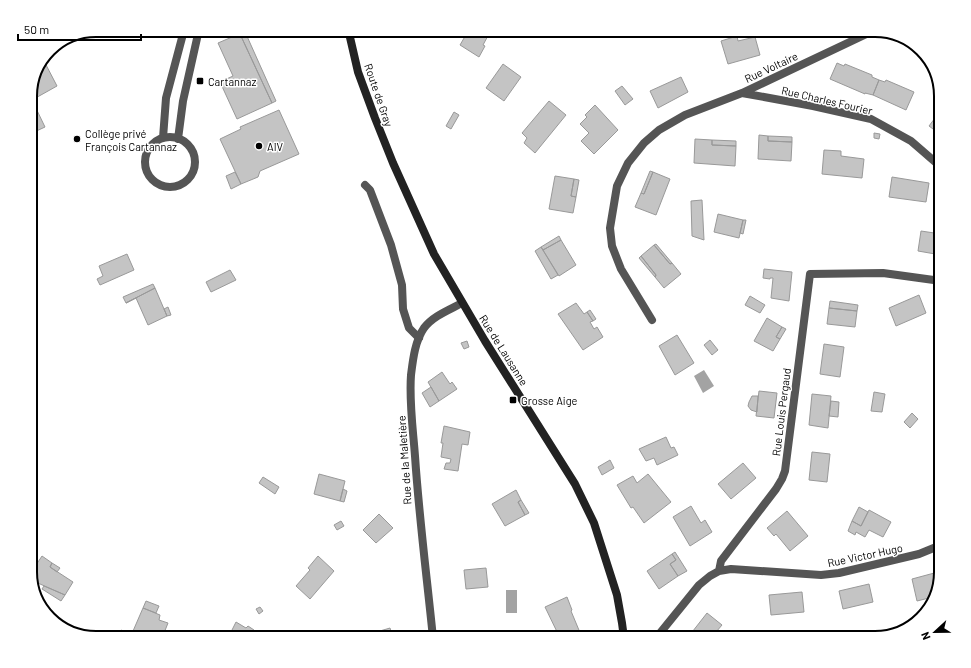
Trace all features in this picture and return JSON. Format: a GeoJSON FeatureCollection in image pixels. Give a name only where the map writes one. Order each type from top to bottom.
{"type":"FeatureCollection","features":[{"type":"Feature","properties":{"kind":"main road","name":"Route de Gray"},"geometry":{"type":"LineString","coordinates":[[350,37],[358,72],[393,163]]}},
{"type":"Feature","properties":{"kind":"main road","name":"Rue de Lausanne"},"geometry":{"type":"LineString","coordinates":[[393,163],[434,254],[462,304],[575,484],[594,523],[617,595],[623,631]]}},
{"type":"Feature","properties":{"kind":"street"},"geometry":{"type":"LineString","coordinates":[[163,138],[166,98],[182,37]]}},
{"type":"Feature","properties":{"kind":"street"},"geometry":{"type":"LineString","coordinates":[[178,139],[183,101],[197,37]]}},
{"type":"Feature","properties":{"kind":"street","name":"Rue Voltaire"},"geometry":{"type":"LineString","coordinates":[[652,320],[621,269],[612,246],[610,228],[617,186],[628,163],[644,143],[659,130],[685,115],[742,92],[860,37]]}},
{"type":"Feature","properties":{"kind":"street","name":"Rue Charles Fourier"},"geometry":{"type":"LineString","coordinates":[[742,92],[871,119],[911,141],[934,161]]}},
{"type":"Feature","properties":{"kind":"street"},"geometry":{"type":"LineString","coordinates":[[171,137],[178,139],[191,149],[194,157],[192,173],[187,180],[180,185],[171,187],[163,186],[155,182],[149,176],[146,169],[146,154],[156,141],[171,137]]}},
{"type":"Feature","properties":{"kind":"street"},"geometry":{"type":"LineString","coordinates":[[365,185],[370,190],[391,245],[402,285],[404,309],[409,328],[419,338]]}},
{"type":"Feature","properties":{"kind":"street","name":"Rue Louis Pergaud"},"geometry":{"type":"LineString","coordinates":[[719,571],[721,561],[776,489],[785,471],[810,274],[883,273],[934,280]]}},
{"type":"Feature","properties":{"kind":"street","name":"Rue de la Maletière"},"geometry":{"type":"LineString","coordinates":[[432,631],[417,492],[410,396],[412,373],[414,352],[424,328],[432,320],[462,304]]}},
{"type":"Feature","properties":{"kind":"street","name":"Rue Victor Hugo"},"geometry":{"type":"LineString","coordinates":[[719,571],[731,569],[821,575],[833,574],[919,554],[934,548]]}},
{"type":"Feature","properties":{"kind":"street"},"geometry":{"type":"LineString","coordinates":[[662,631],[699,585],[719,571]]}},
{"type":"Feature","properties":{"kind":"shaded area"},"geometry":{"type":"Polygon","coordinates":[[[704,370],[714,386],[703,393],[694,376],[704,370]]]}},
{"type":"Feature","properties":{"kind":"shaded area"},"geometry":{"type":"Polygon","coordinates":[[[506,590],[517,590],[517,613],[506,613],[506,590]]]}},
{"type":"Feature","properties":{"kind":"building"},"geometry":{"type":"Polygon","coordinates":[[[232,37],[241,37],[272,103],[237,119],[220,82],[233,76],[218,43],[232,37]]]}},
{"type":"Feature","properties":{"kind":"building"},"geometry":{"type":"Polygon","coordinates":[[[241,37],[247,37],[276,101],[272,103],[241,37]]]}},
{"type":"Feature","properties":{"kind":"building"},"geometry":{"type":"Polygon","coordinates":[[[465,37],[487,37],[483,45],[485,46],[479,57],[460,45],[465,37]]]}},
{"type":"Feature","properties":{"kind":"building"},"geometry":{"type":"Polygon","coordinates":[[[734,37],[737,37],[738,41],[755,37],[760,55],[728,64],[721,41],[734,37]]]}},
{"type":"Feature","properties":{"kind":"building"},"geometry":{"type":"Polygon","coordinates":[[[837,63],[844,66],[845,64],[872,75],[872,77],[879,80],[873,95],[865,94],[830,79],[837,63]]]}},
{"type":"Feature","properties":{"kind":"building"},"geometry":{"type":"Polygon","coordinates":[[[503,64],[521,77],[504,101],[486,88],[503,64]]]}},
{"type":"Feature","properties":{"kind":"building"},"geometry":{"type":"Polygon","coordinates":[[[46,65],[57,86],[37,97],[39,81],[46,65]]]}},
{"type":"Feature","properties":{"kind":"building"},"geometry":{"type":"Polygon","coordinates":[[[681,77],[688,92],[658,108],[650,91],[681,77]]]}},
{"type":"Feature","properties":{"kind":"building"},"geometry":{"type":"Polygon","coordinates":[[[879,80],[885,82],[886,80],[914,92],[906,110],[873,95],[879,80]]]}},
{"type":"Feature","properties":{"kind":"building"},"geometry":{"type":"Polygon","coordinates":[[[622,86],[633,99],[625,105],[615,91],[622,86]]]}},
{"type":"Feature","properties":{"kind":"building"},"geometry":{"type":"Polygon","coordinates":[[[549,101],[566,115],[535,153],[524,143],[527,138],[522,133],[549,101]]]}},
{"type":"Feature","properties":{"kind":"building"},"geometry":{"type":"Polygon","coordinates":[[[595,105],[618,130],[594,154],[581,141],[589,133],[580,124],[587,117],[585,115],[595,105]]]}},
{"type":"Feature","properties":{"kind":"building"},"geometry":{"type":"Polygon","coordinates":[[[37,110],[45,127],[37,131],[37,110]]]}},
{"type":"Feature","properties":{"kind":"building","name":"AIV"},"geometry":{"type":"Polygon","coordinates":[[[279,110],[299,154],[260,171],[258,177],[241,184],[220,139],[241,129],[240,127],[279,110]]]}},
{"type":"Feature","properties":{"kind":"building"},"geometry":{"type":"Polygon","coordinates":[[[454,112],[459,115],[451,129],[446,126],[454,112]]]}},
{"type":"Feature","properties":{"kind":"building"},"geometry":{"type":"Polygon","coordinates":[[[934,119],[934,130],[929,126],[934,119]]]}},
{"type":"Feature","properties":{"kind":"building"},"geometry":{"type":"Polygon","coordinates":[[[874,133],[880,134],[879,139],[874,138],[874,133]]]}},
{"type":"Feature","properties":{"kind":"building"},"geometry":{"type":"Polygon","coordinates":[[[759,135],[768,136],[768,141],[792,142],[791,161],[758,159],[759,135]]]}},
{"type":"Feature","properties":{"kind":"building"},"geometry":{"type":"Polygon","coordinates":[[[768,136],[792,137],[792,142],[768,141],[768,136]]]}},
{"type":"Feature","properties":{"kind":"building"},"geometry":{"type":"Polygon","coordinates":[[[695,139],[712,140],[712,145],[736,146],[735,166],[694,163],[695,139]]]}},
{"type":"Feature","properties":{"kind":"building"},"geometry":{"type":"Polygon","coordinates":[[[712,140],[736,141],[736,146],[712,145],[712,140]]]}},
{"type":"Feature","properties":{"kind":"building"},"geometry":{"type":"Polygon","coordinates":[[[824,150],[841,151],[841,156],[864,159],[862,178],[822,174],[824,150]]]}},
{"type":"Feature","properties":{"kind":"building"},"geometry":{"type":"Polygon","coordinates":[[[650,171],[653,172],[644,194],[641,193],[650,171]]]}},
{"type":"Feature","properties":{"kind":"building"},"geometry":{"type":"Polygon","coordinates":[[[235,172],[241,184],[231,189],[226,176],[235,172]]]}},
{"type":"Feature","properties":{"kind":"building"},"geometry":{"type":"Polygon","coordinates":[[[653,172],[670,179],[656,215],[635,207],[641,193],[644,194],[653,172]]]}},
{"type":"Feature","properties":{"kind":"building"},"geometry":{"type":"Polygon","coordinates":[[[555,176],[574,179],[571,196],[576,197],[573,213],[549,209],[555,176]]]}},
{"type":"Feature","properties":{"kind":"building"},"geometry":{"type":"Polygon","coordinates":[[[892,177],[929,183],[926,202],[889,197],[892,177]]]}},
{"type":"Feature","properties":{"kind":"building"},"geometry":{"type":"Polygon","coordinates":[[[574,179],[579,180],[576,197],[571,196],[574,179]]]}},
{"type":"Feature","properties":{"kind":"building"},"geometry":{"type":"Polygon","coordinates":[[[702,200],[704,240],[692,236],[691,201],[702,200]]]}},
{"type":"Feature","properties":{"kind":"building"},"geometry":{"type":"Polygon","coordinates":[[[718,214],[743,220],[739,238],[714,232],[718,214]]]}},
{"type":"Feature","properties":{"kind":"building"},"geometry":{"type":"Polygon","coordinates":[[[743,220],[746,220],[743,234],[740,233],[743,220]]]}},
{"type":"Feature","properties":{"kind":"building"},"geometry":{"type":"Polygon","coordinates":[[[921,231],[934,233],[934,254],[918,251],[921,231]]]}},
{"type":"Feature","properties":{"kind":"building"},"geometry":{"type":"Polygon","coordinates":[[[559,236],[561,240],[543,250],[541,247],[559,236]]]}},
{"type":"Feature","properties":{"kind":"building"},"geometry":{"type":"Polygon","coordinates":[[[561,240],[576,265],[559,276],[543,250],[561,240]]]}},
{"type":"Feature","properties":{"kind":"building"},"geometry":{"type":"Polygon","coordinates":[[[656,244],[672,263],[670,264],[654,245],[656,244]]]}},
{"type":"Feature","properties":{"kind":"building"},"geometry":{"type":"Polygon","coordinates":[[[654,245],[670,264],[672,263],[681,274],[664,288],[641,256],[654,245]]]}},
{"type":"Feature","properties":{"kind":"building"},"geometry":{"type":"Polygon","coordinates":[[[541,247],[558,275],[551,279],[535,251],[541,247]]]}},
{"type":"Feature","properties":{"kind":"building"},"geometry":{"type":"Polygon","coordinates":[[[127,254],[134,270],[100,285],[97,279],[103,276],[99,266],[127,254]]]}},
{"type":"Feature","properties":{"kind":"building"},"geometry":{"type":"Polygon","coordinates":[[[641,256],[656,275],[655,277],[639,258],[641,256]]]}},
{"type":"Feature","properties":{"kind":"building"},"geometry":{"type":"Polygon","coordinates":[[[764,269],[792,272],[789,301],[771,298],[773,278],[763,278],[764,269]]]}},
{"type":"Feature","properties":{"kind":"building"},"geometry":{"type":"Polygon","coordinates":[[[230,270],[236,280],[211,292],[206,282],[230,270]]]}},
{"type":"Feature","properties":{"kind":"building"},"geometry":{"type":"Polygon","coordinates":[[[153,284],[155,288],[126,303],[123,297],[153,284]]]}},
{"type":"Feature","properties":{"kind":"building"},"geometry":{"type":"Polygon","coordinates":[[[155,288],[167,316],[148,325],[136,298],[126,303],[155,288]]]}},
{"type":"Feature","properties":{"kind":"building"},"geometry":{"type":"Polygon","coordinates":[[[919,295],[926,313],[896,326],[889,308],[919,295]]]}},
{"type":"Feature","properties":{"kind":"building"},"geometry":{"type":"Polygon","coordinates":[[[750,296],[765,305],[760,313],[745,305],[750,296]]]}},
{"type":"Feature","properties":{"kind":"building"},"geometry":{"type":"Polygon","coordinates":[[[830,301],[858,305],[857,311],[829,308],[830,301]]]}},
{"type":"Feature","properties":{"kind":"building"},"geometry":{"type":"Polygon","coordinates":[[[576,303],[584,314],[587,312],[593,321],[590,322],[594,329],[597,327],[603,337],[583,350],[558,314],[576,303]]]}},
{"type":"Feature","properties":{"kind":"building"},"geometry":{"type":"Polygon","coordinates":[[[168,307],[171,315],[167,316],[164,309],[168,307]]]}},
{"type":"Feature","properties":{"kind":"building"},"geometry":{"type":"Polygon","coordinates":[[[829,308],[857,311],[855,327],[827,324],[829,308]]]}},
{"type":"Feature","properties":{"kind":"building"},"geometry":{"type":"Polygon","coordinates":[[[590,310],[596,319],[593,321],[587,312],[590,310]]]}},
{"type":"Feature","properties":{"kind":"building"},"geometry":{"type":"Polygon","coordinates":[[[767,318],[782,327],[776,337],[780,339],[773,351],[754,341],[767,318]]]}},
{"type":"Feature","properties":{"kind":"building"},"geometry":{"type":"Polygon","coordinates":[[[782,327],[786,329],[780,339],[776,337],[782,327]]]}},
{"type":"Feature","properties":{"kind":"building"},"geometry":{"type":"Polygon","coordinates":[[[677,335],[694,363],[675,375],[659,346],[677,335]]]}},
{"type":"Feature","properties":{"kind":"building"},"geometry":{"type":"Polygon","coordinates":[[[710,340],[718,350],[712,355],[704,345],[710,340]]]}},
{"type":"Feature","properties":{"kind":"building"},"geometry":{"type":"Polygon","coordinates":[[[467,341],[469,347],[464,349],[461,343],[467,341]]]}},
{"type":"Feature","properties":{"kind":"building"},"geometry":{"type":"Polygon","coordinates":[[[824,344],[844,347],[840,377],[820,374],[824,344]]]}},
{"type":"Feature","properties":{"kind":"building"},"geometry":{"type":"Polygon","coordinates":[[[442,372],[450,384],[452,382],[457,389],[439,401],[428,382],[442,372]]]}},
{"type":"Feature","properties":{"kind":"building"},"geometry":{"type":"Polygon","coordinates":[[[431,387],[439,401],[430,407],[422,393],[431,387]]]}},
{"type":"Feature","properties":{"kind":"building"},"geometry":{"type":"Polygon","coordinates":[[[759,391],[777,393],[774,418],[756,416],[759,391]]]}},
{"type":"Feature","properties":{"kind":"building"},"geometry":{"type":"Polygon","coordinates":[[[874,392],[885,394],[882,412],[871,411],[874,392]]]}},
{"type":"Feature","properties":{"kind":"building"},"geometry":{"type":"Polygon","coordinates":[[[812,394],[831,396],[828,428],[809,425],[812,394]]]}},
{"type":"Feature","properties":{"kind":"building"},"geometry":{"type":"Polygon","coordinates":[[[752,396],[758,396],[757,412],[751,410],[748,406],[752,396]]]}},
{"type":"Feature","properties":{"kind":"building"},"geometry":{"type":"Polygon","coordinates":[[[831,401],[839,402],[838,417],[829,416],[831,401]]]}},
{"type":"Feature","properties":{"kind":"building"},"geometry":{"type":"Polygon","coordinates":[[[912,413],[918,419],[910,428],[904,422],[912,413]]]}},
{"type":"Feature","properties":{"kind":"building"},"geometry":{"type":"Polygon","coordinates":[[[444,426],[470,432],[468,445],[462,444],[458,471],[444,469],[446,463],[450,463],[451,459],[441,457],[443,443],[441,443],[444,426]]]}},
{"type":"Feature","properties":{"kind":"building"},"geometry":{"type":"Polygon","coordinates":[[[666,437],[671,448],[674,447],[678,455],[657,465],[654,458],[646,461],[639,449],[666,437]]]}},
{"type":"Feature","properties":{"kind":"building"},"geometry":{"type":"Polygon","coordinates":[[[812,452],[830,454],[827,482],[809,480],[812,452]]]}},
{"type":"Feature","properties":{"kind":"building"},"geometry":{"type":"Polygon","coordinates":[[[610,460],[614,468],[602,475],[598,467],[610,460]]]}},
{"type":"Feature","properties":{"kind":"building"},"geometry":{"type":"Polygon","coordinates":[[[743,463],[756,478],[731,499],[718,484],[743,463]]]}},
{"type":"Feature","properties":{"kind":"building"},"geometry":{"type":"Polygon","coordinates":[[[319,474],[345,481],[340,501],[314,494],[319,474]]]}},
{"type":"Feature","properties":{"kind":"building"},"geometry":{"type":"Polygon","coordinates":[[[648,474],[671,502],[644,523],[633,507],[631,508],[617,485],[633,476],[637,483],[648,474]]]}},
{"type":"Feature","properties":{"kind":"building"},"geometry":{"type":"Polygon","coordinates":[[[263,477],[279,487],[275,494],[259,483],[263,477]]]}},
{"type":"Feature","properties":{"kind":"building"},"geometry":{"type":"Polygon","coordinates":[[[343,489],[347,491],[344,502],[340,501],[343,489]]]}},
{"type":"Feature","properties":{"kind":"building"},"geometry":{"type":"Polygon","coordinates":[[[516,490],[521,500],[518,502],[525,515],[505,526],[492,504],[516,490]]]}},
{"type":"Feature","properties":{"kind":"building"},"geometry":{"type":"Polygon","coordinates":[[[521,500],[529,513],[525,515],[518,502],[521,500]]]}},
{"type":"Feature","properties":{"kind":"building"},"geometry":{"type":"Polygon","coordinates":[[[691,506],[701,523],[705,520],[712,532],[690,546],[673,517],[691,506]]]}},
{"type":"Feature","properties":{"kind":"building"},"geometry":{"type":"Polygon","coordinates":[[[859,507],[868,512],[861,526],[852,521],[859,507]]]}},
{"type":"Feature","properties":{"kind":"building"},"geometry":{"type":"Polygon","coordinates":[[[869,510],[891,522],[883,537],[869,530],[865,537],[856,532],[855,535],[848,531],[852,521],[861,526],[869,510]]]}},
{"type":"Feature","properties":{"kind":"building"},"geometry":{"type":"Polygon","coordinates":[[[787,511],[808,536],[790,551],[776,534],[774,536],[767,528],[787,511]]]}},
{"type":"Feature","properties":{"kind":"building"},"geometry":{"type":"Polygon","coordinates":[[[379,514],[393,528],[376,543],[363,530],[379,514]]]}},
{"type":"Feature","properties":{"kind":"building"},"geometry":{"type":"Polygon","coordinates":[[[341,521],[344,526],[337,530],[334,525],[341,521]]]}},
{"type":"Feature","properties":{"kind":"building"},"geometry":{"type":"Polygon","coordinates":[[[675,552],[687,571],[678,576],[670,564],[676,560],[672,554],[675,552]]]}},
{"type":"Feature","properties":{"kind":"building"},"geometry":{"type":"Polygon","coordinates":[[[672,554],[676,560],[670,564],[678,576],[659,589],[647,571],[672,554]]]}},
{"type":"Feature","properties":{"kind":"building"},"geometry":{"type":"Polygon","coordinates":[[[42,556],[52,563],[50,567],[73,582],[65,595],[38,583],[37,564],[42,556]]]}},
{"type":"Feature","properties":{"kind":"building"},"geometry":{"type":"Polygon","coordinates":[[[318,556],[334,571],[310,599],[296,586],[310,570],[308,568],[318,556]]]}},
{"type":"Feature","properties":{"kind":"building"},"geometry":{"type":"Polygon","coordinates":[[[52,563],[60,568],[57,572],[50,567],[52,563]]]}},
{"type":"Feature","properties":{"kind":"building"},"geometry":{"type":"Polygon","coordinates":[[[486,568],[488,587],[466,589],[464,570],[486,568]]]}},
{"type":"Feature","properties":{"kind":"building"},"geometry":{"type":"Polygon","coordinates":[[[934,573],[931,591],[928,598],[917,601],[912,579],[934,573]]]}},
{"type":"Feature","properties":{"kind":"building"},"geometry":{"type":"Polygon","coordinates":[[[869,584],[873,602],[843,609],[839,591],[869,584]]]}},
{"type":"Feature","properties":{"kind":"building"},"geometry":{"type":"Polygon","coordinates":[[[44,586],[65,595],[61,601],[42,589],[44,586]]]}},
{"type":"Feature","properties":{"kind":"building"},"geometry":{"type":"Polygon","coordinates":[[[802,592],[804,612],[771,615],[769,595],[802,592]]]}},
{"type":"Feature","properties":{"kind":"building"},"geometry":{"type":"Polygon","coordinates":[[[567,597],[579,631],[557,631],[545,607],[567,597]]]}},
{"type":"Feature","properties":{"kind":"building"},"geometry":{"type":"Polygon","coordinates":[[[146,601],[159,606],[156,613],[143,608],[146,601]]]}},
{"type":"Feature","properties":{"kind":"building"},"geometry":{"type":"Polygon","coordinates":[[[260,607],[263,611],[259,614],[256,609],[260,607]]]}},
{"type":"Feature","properties":{"kind":"building"},"geometry":{"type":"Polygon","coordinates":[[[143,608],[160,615],[159,620],[168,623],[165,631],[133,631],[143,608]]]}},
{"type":"Feature","properties":{"kind":"building"},"geometry":{"type":"Polygon","coordinates":[[[707,613],[722,625],[717,631],[693,631],[707,613]]]}},
{"type":"Feature","properties":{"kind":"building"},"geometry":{"type":"Polygon","coordinates":[[[236,622],[246,628],[248,626],[254,630],[253,631],[232,631],[236,622]]]}},
{"type":"Feature","properties":{"kind":"building"},"geometry":{"type":"Polygon","coordinates":[[[390,628],[391,631],[380,631],[390,628]]]}},
{"type":"Feature","properties":{"kind":"place","name":"Cartannaz"},"geometry":{"type":"Point","coordinates":[200,81]}},
{"type":"Feature","properties":{"kind":"place","name":"Collège privé François Cartannaz"},"geometry":{"type":"Point","coordinates":[77,139]}},
{"type":"Feature","properties":{"kind":"place","name":"AIV"},"geometry":{"type":"Point","coordinates":[259,146]}},
{"type":"Feature","properties":{"kind":"place","name":"Grosse Aige"},"geometry":{"type":"Point","coordinates":[513,400]}}]}
